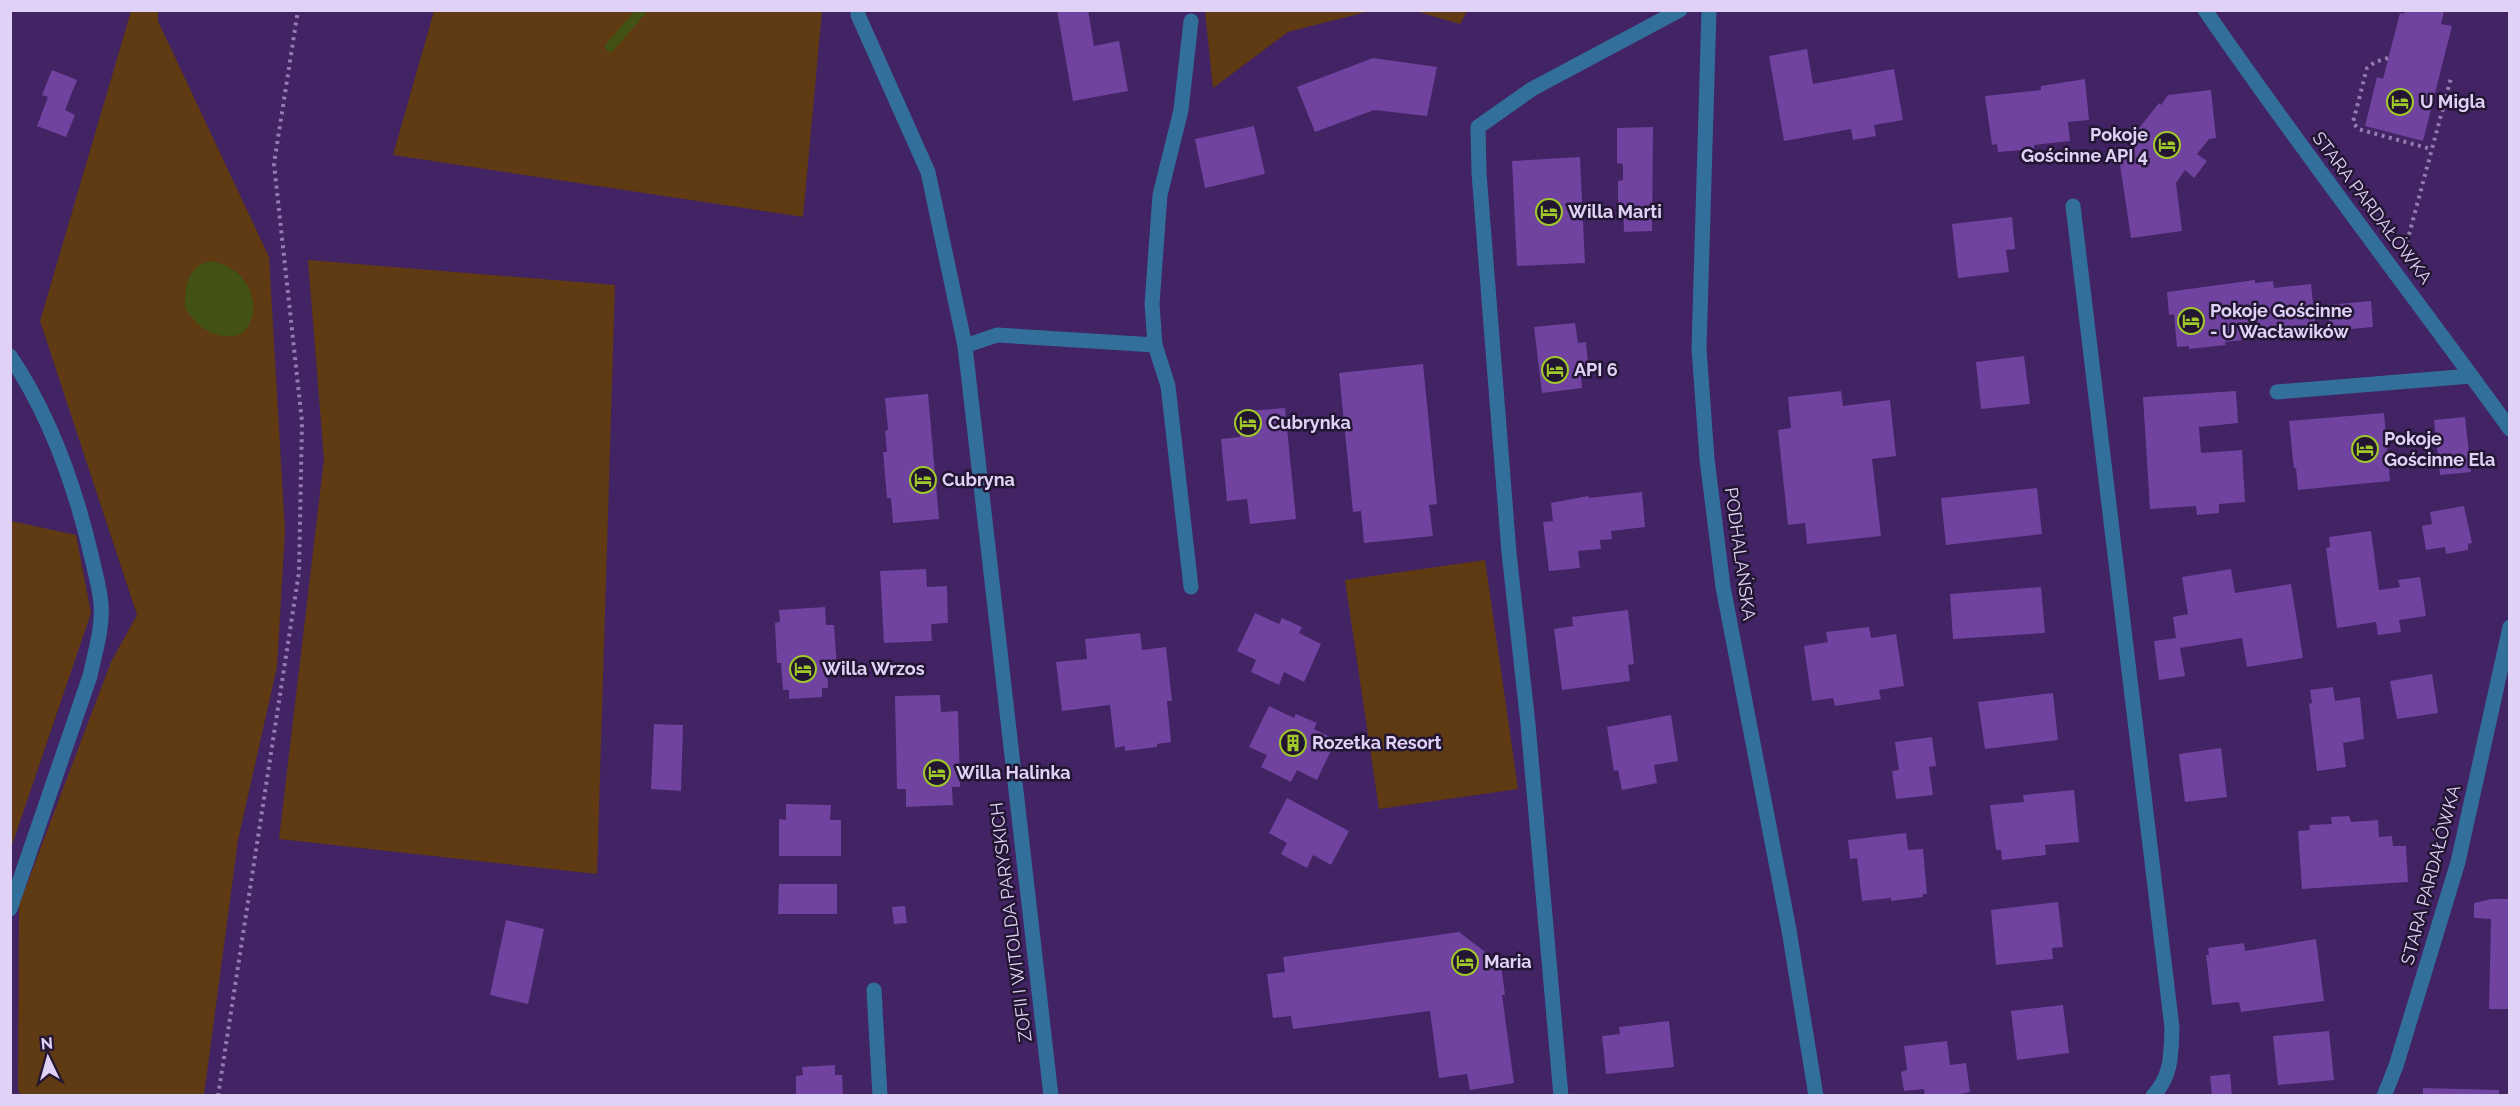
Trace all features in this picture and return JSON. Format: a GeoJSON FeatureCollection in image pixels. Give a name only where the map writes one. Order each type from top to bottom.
{"type":"FeatureCollection","features":[{"type":"Feature","properties":{"kind":"street","name":"ZOFII I WITOLDA PARYSKICH"},"geometry":{"type":"LineString","coordinates":[[858,10],[858,15],[928,172],[965,346],[1051,1095]]}},
{"type":"Feature","properties":{"kind":"street"},"geometry":{"type":"LineString","coordinates":[[1561,1095],[1528,724],[1509,553],[1479,173],[1478,127],[1532,89],[1680,10]]}},
{"type":"Feature","properties":{"kind":"street","name":"PODHALAŃSKA"},"geometry":{"type":"LineString","coordinates":[[1709,10],[1699,349],[1707,459],[1723,587],[1789,930],[1816,1095]]}},
{"type":"Feature","properties":{"kind":"street","name":"STARA PARDAŁÓWKA"},"geometry":{"type":"LineString","coordinates":[[2205,10],[2271,107],[2398,275],[2510,429]]}},
{"type":"Feature","properties":{"kind":"street"},"geometry":{"type":"LineString","coordinates":[[1191,21],[1181,110],[1160,195],[1152,304],[1155,345],[1168,386],[1191,587]]}},
{"type":"Feature","properties":{"kind":"street"},"geometry":{"type":"LineString","coordinates":[[2073,206],[2172,1028],[2170,1062],[2164,1083],[2153,1095]]}},
{"type":"Feature","properties":{"kind":"street"},"geometry":{"type":"LineString","coordinates":[[965,346],[997,335],[1155,345]]}},
{"type":"Feature","properties":{"kind":"street"},"geometry":{"type":"LineString","coordinates":[[10,356],[32,391],[48,427],[86,532],[101,602],[101,620],[90,676],[10,909]]}},
{"type":"Feature","properties":{"kind":"street"},"geometry":{"type":"LineString","coordinates":[[2277,392],[2471,376]]}},
{"type":"Feature","properties":{"kind":"street","name":"STARA PARDAŁÓWKA"},"geometry":{"type":"LineString","coordinates":[[2384,1095],[2396,1066],[2458,862],[2510,627]]}},
{"type":"Feature","properties":{"kind":"street"},"geometry":{"type":"LineString","coordinates":[[874,990],[880,1095]]}},
{"type":"Feature","properties":{"kind":"path"},"geometry":{"type":"LineString","coordinates":[[218,1095],[298,572],[302,422],[274,164],[298,10]]}},
{"type":"Feature","properties":{"kind":"path"},"geometry":{"type":"LineString","coordinates":[[2388,58],[2375,62],[2367,68],[2354,122],[2358,129],[2431,149]]}},
{"type":"Feature","properties":{"kind":"path"},"geometry":{"type":"LineString","coordinates":[[2398,275],[2451,78]]}},
{"type":"Feature","properties":{"kind":"shaded area"},"geometry":{"type":"Polygon","coordinates":[[[1205,10],[1370,11],[1288,32],[1213,88],[1205,10]]]}},
{"type":"Feature","properties":{"kind":"shaded area"},"geometry":{"type":"Polygon","coordinates":[[[131,11],[158,11],[158,21],[269,257],[285,531],[277,667],[238,840],[204,1095],[22,1096],[18,1090],[19,905],[111,662],[137,615],[40,321],[131,11]]]}},
{"type":"Feature","properties":{"kind":"shaded area"},"geometry":{"type":"Polygon","coordinates":[[[434,11],[822,11],[803,217],[393,155],[434,11]]]}},
{"type":"Feature","properties":{"kind":"shaded area"},"geometry":{"type":"Polygon","coordinates":[[[1415,11],[1467,11],[1460,24],[1415,11]]]}},
{"type":"Feature","properties":{"kind":"shaded area"},"geometry":{"type":"Polygon","coordinates":[[[308,260],[615,285],[597,874],[279,839],[324,459],[308,260]]]}},
{"type":"Feature","properties":{"kind":"shaded area"},"geometry":{"type":"Polygon","coordinates":[[[210,261],[228,267],[241,277],[250,290],[253,304],[252,317],[247,328],[238,335],[218,335],[206,330],[197,324],[185,308],[185,292],[189,278],[197,268],[210,261]]]}},
{"type":"Feature","properties":{"kind":"shaded area"},"geometry":{"type":"Polygon","coordinates":[[[11,521],[76,535],[91,613],[11,848],[11,521]]]}},
{"type":"Feature","properties":{"kind":"shaded area"},"geometry":{"type":"Polygon","coordinates":[[[1485,560],[1518,789],[1379,809],[1345,580],[1485,560]]]}},
{"type":"Feature","properties":{"kind":"building"},"geometry":{"type":"Polygon","coordinates":[[[1057,10],[1088,10],[1094,46],[1119,41],[1128,91],[1073,101],[1057,10]]]}},
{"type":"Feature","properties":{"kind":"building"},"geometry":{"type":"Polygon","coordinates":[[[2405,10],[2444,11],[2441,24],[2452,26],[2423,141],[2365,126],[2377,77],[2383,79],[2400,13],[2404,14],[2405,10]]]}},
{"type":"Feature","properties":{"kind":"building"},"geometry":{"type":"Polygon","coordinates":[[[1807,49],[1813,84],[1894,69],[1903,120],[1874,125],[1876,136],[1853,140],[1851,129],[1784,141],[1769,56],[1807,49]]]}},
{"type":"Feature","properties":{"kind":"building"},"geometry":{"type":"Polygon","coordinates":[[[1373,58],[1437,67],[1427,116],[1374,110],[1315,132],[1297,87],[1373,58]]]}},
{"type":"Feature","properties":{"kind":"building"},"geometry":{"type":"Polygon","coordinates":[[[52,70],[77,80],[65,110],[75,115],[66,137],[37,126],[48,97],[42,95],[52,70]]]}},
{"type":"Feature","properties":{"kind":"building"},"geometry":{"type":"Polygon","coordinates":[[[2085,79],[2089,120],[2068,122],[2070,141],[2034,145],[2034,149],[1998,152],[1997,144],[1992,145],[1985,96],[2041,90],[2041,86],[2085,79]]]}},
{"type":"Feature","properties":{"kind":"building"},"geometry":{"type":"Polygon","coordinates":[[[2211,90],[2216,138],[2209,139],[2197,154],[2207,161],[2194,178],[2185,170],[2176,183],[2182,231],[2131,238],[2119,158],[2130,144],[2128,142],[2168,95],[2211,90]]]}},
{"type":"Feature","properties":{"kind":"building"},"geometry":{"type":"Polygon","coordinates":[[[1254,126],[1265,174],[1205,188],[1195,139],[1254,126]]]}},
{"type":"Feature","properties":{"kind":"building"},"geometry":{"type":"Polygon","coordinates":[[[1653,127],[1652,231],[1624,232],[1623,209],[1618,209],[1618,181],[1623,180],[1623,164],[1617,163],[1617,128],[1653,127]]]}},
{"type":"Feature","properties":{"kind":"building","name":"Willa Marti"},"geometry":{"type":"Polygon","coordinates":[[[1580,157],[1585,263],[1517,266],[1512,161],[1580,157]]]}},
{"type":"Feature","properties":{"kind":"building"},"geometry":{"type":"Polygon","coordinates":[[[2012,217],[2015,249],[2006,250],[2009,272],[1958,278],[1952,224],[2012,217]]]}},
{"type":"Feature","properties":{"kind":"building"},"geometry":{"type":"Polygon","coordinates":[[[2255,280],[2255,283],[2273,281],[2274,288],[2311,284],[2316,332],[2225,342],[2226,345],[2189,349],[2189,346],[2177,347],[2174,314],[2169,315],[2167,292],[2255,280]]]}},
{"type":"Feature","properties":{"kind":"building"},"geometry":{"type":"Polygon","coordinates":[[[2371,301],[2373,327],[2330,331],[2327,305],[2371,301]]]}},
{"type":"Feature","properties":{"kind":"building"},"geometry":{"type":"Polygon","coordinates":[[[1575,323],[1578,343],[1586,342],[1588,365],[1580,365],[1582,388],[1542,393],[1534,327],[1575,323]]]}},
{"type":"Feature","properties":{"kind":"building"},"geometry":{"type":"Polygon","coordinates":[[[2024,356],[2030,404],[1981,409],[1976,362],[2024,356]]]}},
{"type":"Feature","properties":{"kind":"building"},"geometry":{"type":"Polygon","coordinates":[[[1423,364],[1437,504],[1429,505],[1433,536],[1364,543],[1361,511],[1353,512],[1339,373],[1423,364]]]}},
{"type":"Feature","properties":{"kind":"building"},"geometry":{"type":"Polygon","coordinates":[[[1841,391],[1843,406],[1890,400],[1896,456],[1872,459],[1881,536],[1807,544],[1805,523],[1788,525],[1778,430],[1791,428],[1788,397],[1841,391]]]}},
{"type":"Feature","properties":{"kind":"building"},"geometry":{"type":"Polygon","coordinates":[[[2236,391],[2238,423],[2199,427],[2201,453],[2242,450],[2245,502],[2219,504],[2219,513],[2197,515],[2196,506],[2150,509],[2143,397],[2236,391]]]}},
{"type":"Feature","properties":{"kind":"building","name":"Cubryna"},"geometry":{"type":"Polygon","coordinates":[[[928,394],[939,519],[893,523],[891,498],[887,498],[883,452],[887,452],[885,431],[888,430],[885,398],[928,394]]]}},
{"type":"Feature","properties":{"kind":"building","name":"Cubrynka"},"geometry":{"type":"Polygon","coordinates":[[[1285,408],[1296,519],[1250,524],[1247,499],[1227,501],[1221,439],[1240,437],[1237,412],[1285,408]]]}},
{"type":"Feature","properties":{"kind":"building"},"geometry":{"type":"Polygon","coordinates":[[[2384,413],[2390,481],[2298,490],[2289,421],[2384,413]]]}},
{"type":"Feature","properties":{"kind":"building"},"geometry":{"type":"Polygon","coordinates":[[[2465,417],[2471,472],[2440,475],[2434,420],[2465,417]]]}},
{"type":"Feature","properties":{"kind":"building"},"geometry":{"type":"Polygon","coordinates":[[[2037,488],[2042,534],[1946,545],[1941,498],[2037,488]]]}},
{"type":"Feature","properties":{"kind":"building"},"geometry":{"type":"Polygon","coordinates":[[[1642,492],[1645,527],[1611,531],[1612,539],[1600,540],[1601,549],[1578,551],[1580,568],[1549,571],[1543,522],[1553,521],[1551,503],[1588,496],[1589,498],[1642,492]]]}},
{"type":"Feature","properties":{"kind":"building"},"geometry":{"type":"Polygon","coordinates":[[[2464,506],[2472,543],[2468,544],[2468,550],[2446,554],[2445,547],[2426,550],[2422,526],[2432,524],[2430,512],[2464,506]]]}},
{"type":"Feature","properties":{"kind":"building"},"geometry":{"type":"Polygon","coordinates":[[[2371,531],[2379,590],[2400,587],[2398,580],[2420,577],[2426,616],[2399,620],[2401,632],[2378,635],[2376,622],[2337,628],[2326,548],[2330,547],[2329,537],[2371,531]]]}},
{"type":"Feature","properties":{"kind":"building"},"geometry":{"type":"Polygon","coordinates":[[[926,569],[927,587],[947,586],[948,623],[931,624],[932,641],[884,643],[880,571],[926,569]]]}},
{"type":"Feature","properties":{"kind":"building"},"geometry":{"type":"Polygon","coordinates":[[[2231,569],[2235,593],[2291,584],[2303,658],[2247,667],[2242,638],[2180,648],[2185,676],[2159,680],[2154,641],[2176,638],[2173,617],[2188,614],[2182,577],[2231,569]]]}},
{"type":"Feature","properties":{"kind":"building"},"geometry":{"type":"Polygon","coordinates":[[[2041,587],[2045,633],[1953,639],[1950,594],[2041,587]]]}},
{"type":"Feature","properties":{"kind":"building"},"geometry":{"type":"Polygon","coordinates":[[[825,607],[826,625],[834,625],[837,669],[827,670],[828,688],[822,688],[822,697],[789,699],[789,690],[783,690],[781,663],[777,663],[775,623],[780,622],[779,610],[825,607]]]}},
{"type":"Feature","properties":{"kind":"building"},"geometry":{"type":"Polygon","coordinates":[[[1628,610],[1634,664],[1628,665],[1630,681],[1562,690],[1554,629],[1573,626],[1572,617],[1628,610]]]}},
{"type":"Feature","properties":{"kind":"building","name":"Rozetka Resort"},"geometry":{"type":"Polygon","coordinates":[[[1255,613],[1279,624],[1282,618],[1302,627],[1299,633],[1321,644],[1304,682],[1284,672],[1279,685],[1251,672],[1256,660],[1237,651],[1255,613]]]}},
{"type":"Feature","properties":{"kind":"building"},"geometry":{"type":"Polygon","coordinates":[[[1869,627],[1871,638],[1896,634],[1904,686],[1879,690],[1881,699],[1835,706],[1833,698],[1812,701],[1804,646],[1828,642],[1826,632],[1869,627]]]}},
{"type":"Feature","properties":{"kind":"building"},"geometry":{"type":"Polygon","coordinates":[[[1140,633],[1142,650],[1166,647],[1172,701],[1167,701],[1171,742],[1157,744],[1157,747],[1125,751],[1125,746],[1115,748],[1110,705],[1062,711],[1056,662],[1087,659],[1085,639],[1140,633]]]}},
{"type":"Feature","properties":{"kind":"building"},"geometry":{"type":"Polygon","coordinates":[[[2432,674],[2438,713],[2397,719],[2390,681],[2432,674]]]}},
{"type":"Feature","properties":{"kind":"building"},"geometry":{"type":"Polygon","coordinates":[[[2333,687],[2335,701],[2360,697],[2364,739],[2343,743],[2346,767],[2317,771],[2309,704],[2312,703],[2310,690],[2333,687]]]}},
{"type":"Feature","properties":{"kind":"building"},"geometry":{"type":"Polygon","coordinates":[[[2053,693],[2058,740],[1985,749],[1978,702],[2053,693]]]}},
{"type":"Feature","properties":{"kind":"building","name":"Willa Halinka"},"geometry":{"type":"Polygon","coordinates":[[[940,695],[941,712],[958,711],[960,787],[952,787],[953,805],[906,807],[906,789],[897,789],[895,696],[940,695]]]}},
{"type":"Feature","properties":{"kind":"building","name":"Rozetka Resort"},"geometry":{"type":"Polygon","coordinates":[[[1269,706],[1294,718],[1296,714],[1317,723],[1314,729],[1336,740],[1317,780],[1297,770],[1291,782],[1261,767],[1267,755],[1249,747],[1269,706]]]}},
{"type":"Feature","properties":{"kind":"building"},"geometry":{"type":"Polygon","coordinates":[[[1671,715],[1678,761],[1654,765],[1657,783],[1622,790],[1618,770],[1614,771],[1607,727],[1671,715]]]}},
{"type":"Feature","properties":{"kind":"building"},"geometry":{"type":"Polygon","coordinates":[[[654,724],[683,725],[681,791],[651,789],[654,724]]]}},
{"type":"Feature","properties":{"kind":"building"},"geometry":{"type":"Polygon","coordinates":[[[1932,737],[1936,766],[1929,767],[1933,795],[1896,799],[1892,771],[1899,770],[1895,742],[1932,737]]]}},
{"type":"Feature","properties":{"kind":"building"},"geometry":{"type":"Polygon","coordinates":[[[2221,748],[2227,797],[2185,802],[2179,754],[2221,748]]]}},
{"type":"Feature","properties":{"kind":"building"},"geometry":{"type":"Polygon","coordinates":[[[2074,790],[2079,842],[2045,845],[2046,855],[2002,860],[2001,850],[1996,850],[1990,805],[2024,802],[2023,795],[2074,790]]]}},
{"type":"Feature","properties":{"kind":"building"},"geometry":{"type":"Polygon","coordinates":[[[1287,798],[1349,831],[1331,865],[1313,855],[1307,868],[1281,854],[1287,843],[1269,833],[1287,798]]]}},
{"type":"Feature","properties":{"kind":"building"},"geometry":{"type":"Polygon","coordinates":[[[786,804],[831,805],[830,820],[841,820],[841,856],[779,856],[779,819],[786,820],[786,804]]]}},
{"type":"Feature","properties":{"kind":"building"},"geometry":{"type":"Polygon","coordinates":[[[2349,816],[2351,822],[2378,820],[2379,837],[2392,836],[2393,846],[2406,846],[2408,882],[2302,889],[2298,831],[2310,830],[2309,825],[2332,824],[2331,817],[2349,816]]]}},
{"type":"Feature","properties":{"kind":"building"},"geometry":{"type":"Polygon","coordinates":[[[1906,833],[1908,850],[1923,849],[1927,894],[1923,894],[1923,897],[1891,901],[1891,898],[1862,901],[1857,858],[1850,859],[1848,840],[1906,833]]]}},
{"type":"Feature","properties":{"kind":"building"},"geometry":{"type":"Polygon","coordinates":[[[779,884],[837,884],[837,914],[778,914],[779,884]]]}},
{"type":"Feature","properties":{"kind":"building"},"geometry":{"type":"Polygon","coordinates":[[[2492,899],[2510,899],[2510,1009],[2489,1009],[2491,919],[2474,918],[2474,903],[2492,899]]]}},
{"type":"Feature","properties":{"kind":"building"},"geometry":{"type":"Polygon","coordinates":[[[2058,902],[2063,947],[2052,948],[2053,959],[1996,965],[1991,910],[2058,902]]]}},
{"type":"Feature","properties":{"kind":"building"},"geometry":{"type":"Polygon","coordinates":[[[905,906],[907,923],[894,924],[892,907],[905,906]]]}},
{"type":"Feature","properties":{"kind":"building"},"geometry":{"type":"Polygon","coordinates":[[[506,920],[544,929],[528,1004],[490,995],[506,920]]]}},
{"type":"Feature","properties":{"kind":"building"},"geometry":{"type":"Polygon","coordinates":[[[1459,932],[1497,961],[1498,965],[1501,964],[1505,995],[1502,995],[1514,1083],[1470,1090],[1467,1074],[1439,1078],[1430,1011],[1293,1029],[1291,1016],[1273,1018],[1267,974],[1285,972],[1283,957],[1459,932]]]}},
{"type":"Feature","properties":{"kind":"building"},"geometry":{"type":"Polygon","coordinates":[[[2316,939],[2324,1001],[2241,1012],[2239,1002],[2212,1005],[2206,955],[2209,955],[2208,948],[2244,943],[2245,951],[2316,939]]]}},
{"type":"Feature","properties":{"kind":"building"},"geometry":{"type":"Polygon","coordinates":[[[2063,1005],[2069,1053],[2017,1060],[2011,1011],[2063,1005]]]}},
{"type":"Feature","properties":{"kind":"building"},"geometry":{"type":"Polygon","coordinates":[[[1669,1021],[1674,1067],[1606,1074],[1602,1036],[1620,1034],[1619,1027],[1669,1021]]]}},
{"type":"Feature","properties":{"kind":"building"},"geometry":{"type":"Polygon","coordinates":[[[2329,1031],[2334,1080],[2278,1085],[2273,1036],[2329,1031]]]}},
{"type":"Feature","properties":{"kind":"building"},"geometry":{"type":"Polygon","coordinates":[[[1947,1041],[1950,1065],[1966,1063],[1970,1092],[1952,1096],[1925,1096],[1924,1089],[1904,1091],[1901,1072],[1907,1070],[1904,1046],[1947,1041]]]}},
{"type":"Feature","properties":{"kind":"building"},"geometry":{"type":"Polygon","coordinates":[[[835,1065],[835,1075],[842,1075],[843,1096],[796,1096],[796,1076],[803,1075],[802,1067],[835,1065]]]}},
{"type":"Feature","properties":{"kind":"building"},"geometry":{"type":"Polygon","coordinates":[[[2230,1074],[2232,1096],[2212,1096],[2210,1076],[2230,1074]]]}},
{"type":"Feature","properties":{"kind":"building"},"geometry":{"type":"Polygon","coordinates":[[[2423,1088],[2499,1090],[2499,1096],[2423,1096],[2423,1088]]]}},
{"type":"Feature","properties":{"kind":"waterway"},"geometry":{"type":"LineString","coordinates":[[610,47],[642,10]]}},
{"type":"Feature","properties":{"kind":"place","name":"U Migla"},"geometry":{"type":"Point","coordinates":[2400,102]}},
{"type":"Feature","properties":{"kind":"place","name":"Pokoje Gościnne API 4"},"geometry":{"type":"Point","coordinates":[2167,145]}},
{"type":"Feature","properties":{"kind":"place","name":"Willa Marti"},"geometry":{"type":"Point","coordinates":[1549,212]}},
{"type":"Feature","properties":{"kind":"place","name":"Pokoje Gościnne - U Wacławików"},"geometry":{"type":"Point","coordinates":[2191,321]}},
{"type":"Feature","properties":{"kind":"place","name":"API 6"},"geometry":{"type":"Point","coordinates":[1555,370]}},
{"type":"Feature","properties":{"kind":"place","name":"Cubrynka"},"geometry":{"type":"Point","coordinates":[1248,423]}},
{"type":"Feature","properties":{"kind":"place","name":"Pokoje Gościnne Ela"},"geometry":{"type":"Point","coordinates":[2365,449]}},
{"type":"Feature","properties":{"kind":"place","name":"Cubryna"},"geometry":{"type":"Point","coordinates":[923,480]}},
{"type":"Feature","properties":{"kind":"place","name":"Willa Wrzos"},"geometry":{"type":"Point","coordinates":[803,669]}},
{"type":"Feature","properties":{"kind":"place","name":"Rozetka Resort"},"geometry":{"type":"Point","coordinates":[1293,743]}},
{"type":"Feature","properties":{"kind":"place","name":"Willa Halinka"},"geometry":{"type":"Point","coordinates":[937,773]}},
{"type":"Feature","properties":{"kind":"place","name":"Maria"},"geometry":{"type":"Point","coordinates":[1465,962]}}]}
